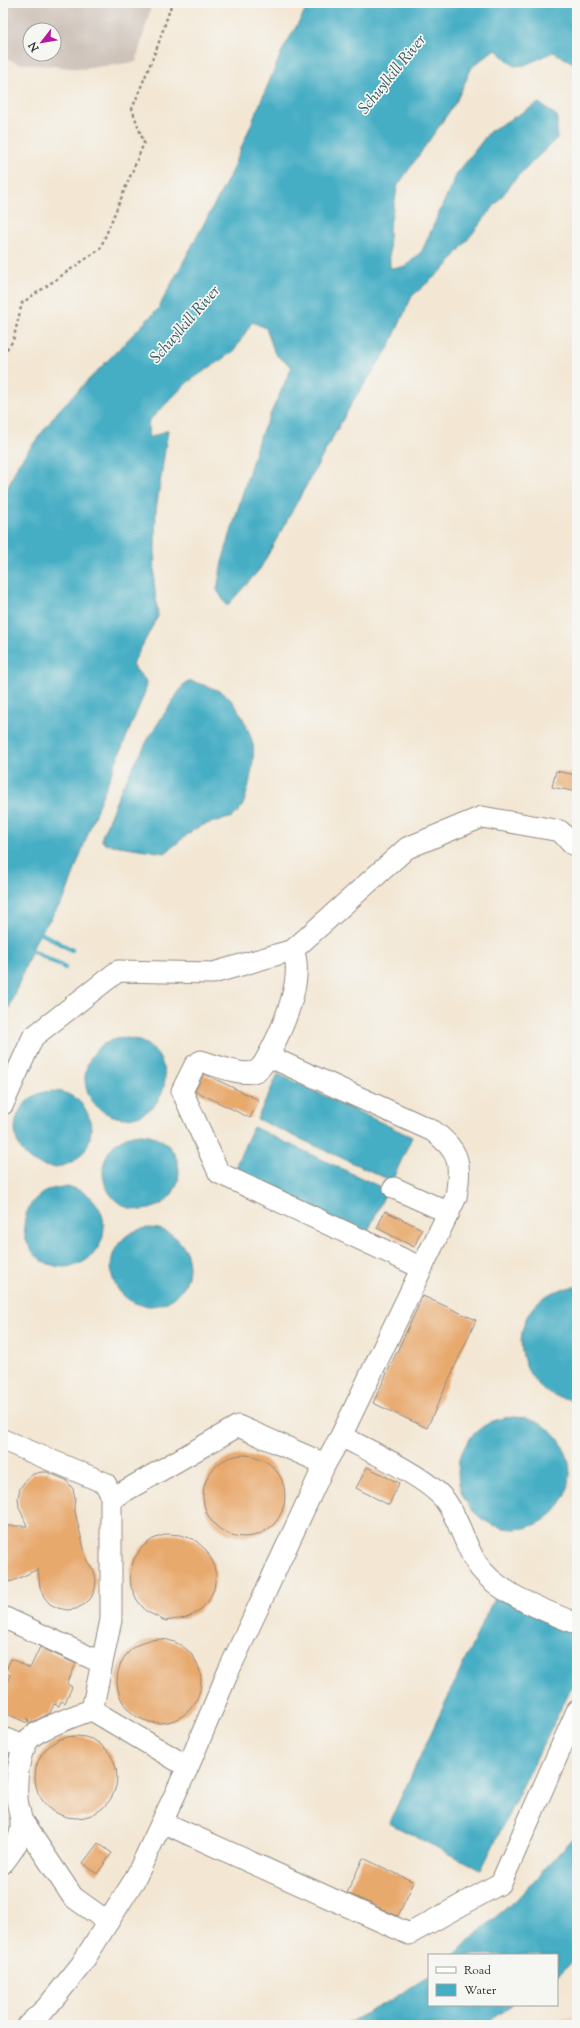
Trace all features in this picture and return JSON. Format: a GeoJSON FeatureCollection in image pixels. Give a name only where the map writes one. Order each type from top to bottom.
{"type":"FeatureCollection","features":[{"type":"Feature","properties":{"kind":"lane"},"geometry":{"type":"LineString","coordinates":[[3,1104],[33,1037],[118,971],[213,973],[293,950],[407,848],[482,817],[560,831],[572,844],[577,845]]}},
{"type":"Feature","properties":{"kind":"lane"},"geometry":{"type":"LineString","coordinates":[[293,950],[297,959],[292,997],[284,1025],[261,1067],[248,1073],[201,1061],[194,1065],[182,1091],[219,1173],[422,1268]]}},
{"type":"Feature","properties":{"kind":"lane"},"geometry":{"type":"LineString","coordinates":[[28,2025],[47,2007],[81,1965],[135,1879],[188,1767],[229,1670],[325,1464],[341,1436],[456,1198],[460,1177],[457,1159],[448,1143],[433,1131],[268,1056]]}},
{"type":"Feature","properties":{"kind":"lane"},"geometry":{"type":"LineString","coordinates":[[394,1188],[449,1213]]}},
{"type":"Feature","properties":{"kind":"lane"},"geometry":{"type":"LineString","coordinates":[[113,1498],[238,1426],[325,1464]]}},
{"type":"Feature","properties":{"kind":"lane"},"geometry":{"type":"LineString","coordinates":[[341,1436],[419,1478],[444,1499],[459,1524],[466,1545],[478,1565],[507,1591],[514,1596],[577,1624]]}},
{"type":"Feature","properties":{"kind":"lane"},"geometry":{"type":"LineString","coordinates":[[3,1440],[106,1483],[113,1498],[111,1620],[92,1710]]}},
{"type":"Feature","properties":{"kind":"lane"},"geometry":{"type":"LineString","coordinates":[[3,1617],[102,1663]]}},
{"type":"Feature","properties":{"kind":"lane"},"geometry":{"type":"LineString","coordinates":[[108,1922],[74,1897],[10,1802],[17,1778],[21,1755],[25,1747],[30,1738],[79,1714],[92,1710],[188,1767]]}},
{"type":"Feature","properties":{"kind":"lane"},"geometry":{"type":"LineString","coordinates":[[162,1822],[409,1934],[500,1883],[577,1711]]}},
{"type":"Feature","properties":{"kind":"lane"},"geometry":{"type":"LineString","coordinates":[[3,1738],[25,1747]]}},
{"type":"Feature","properties":{"kind":"lane"},"geometry":{"type":"LineString","coordinates":[[3,1863],[20,1835],[22,1821]]}},
{"type":"Feature","properties":{"kind":"path"},"geometry":{"type":"LineString","coordinates":[[3,354],[13,341],[22,303],[100,249],[144,143],[132,109],[158,44],[172,3]]}},
{"type":"Feature","properties":{"kind":"shaded area"},"geometry":{"type":"Polygon","coordinates":[[[3,3],[152,3],[136,62],[82,69],[17,63],[3,57],[3,3]]]}},
{"type":"Feature","properties":{"kind":"shaded area"},"geometry":{"type":"Polygon","coordinates":[[[577,2014],[577,2025],[542,2025],[577,2014]]]}},
{"type":"Feature","properties":{"kind":"water","name":"Schuylkill River"},"geometry":{"type":"Polygon","coordinates":[[[310,3],[577,3],[577,65],[553,52],[525,65],[514,66],[495,49],[472,67],[456,102],[398,185],[389,229],[390,268],[405,267],[422,251],[456,175],[490,131],[539,103],[557,116],[557,138],[517,177],[446,267],[412,296],[389,347],[353,401],[260,569],[227,606],[217,590],[222,562],[259,439],[292,367],[275,354],[266,328],[252,322],[234,351],[188,382],[148,422],[149,438],[168,430],[156,510],[154,583],[158,616],[132,665],[146,681],[145,692],[98,806],[65,897],[36,940],[3,1023],[3,498],[18,464],[59,410],[158,309],[228,179],[283,49],[310,3]]]}},
{"type":"Feature","properties":{"kind":"water"},"geometry":{"type":"Polygon","coordinates":[[[191,681],[214,689],[227,696],[235,705],[246,726],[253,745],[253,758],[250,782],[243,804],[233,817],[206,824],[193,830],[165,853],[107,844],[102,841],[102,836],[122,787],[151,734],[184,684],[191,681]]]}},
{"type":"Feature","properties":{"kind":"water"},"geometry":{"type":"Polygon","coordinates":[[[117,1038],[133,1038],[148,1044],[159,1055],[165,1070],[165,1086],[159,1101],[148,1112],[133,1118],[117,1118],[102,1112],[91,1101],[85,1086],[85,1070],[91,1055],[102,1044],[117,1038]]]}},
{"type":"Feature","properties":{"kind":"water"},"geometry":{"type":"Polygon","coordinates":[[[278,1074],[412,1137],[392,1181],[257,1119],[278,1074]]]}},
{"type":"Feature","properties":{"kind":"water"},"geometry":{"type":"Polygon","coordinates":[[[53,1091],[67,1094],[80,1102],[88,1115],[91,1129],[88,1143],[80,1156],[67,1164],[53,1167],[39,1164],[26,1156],[18,1143],[15,1129],[18,1115],[26,1102],[39,1094],[53,1091]]]}},
{"type":"Feature","properties":{"kind":"water"},"geometry":{"type":"Polygon","coordinates":[[[253,1127],[387,1190],[366,1235],[233,1172],[253,1127]]]}},
{"type":"Feature","properties":{"kind":"water"},"geometry":{"type":"Polygon","coordinates":[[[141,1134],[156,1137],[168,1145],[176,1157],[179,1172],[176,1187],[168,1199],[156,1207],[141,1210],[126,1207],[114,1199],[106,1187],[103,1172],[106,1157],[114,1145],[126,1137],[141,1134]]]}},
{"type":"Feature","properties":{"kind":"water"},"geometry":{"type":"Polygon","coordinates":[[[64,1187],[79,1190],[92,1199],[101,1212],[104,1227],[101,1242],[92,1255],[79,1264],[64,1267],[49,1264],[36,1255],[27,1242],[24,1227],[27,1212],[36,1199],[49,1190],[64,1187]]]}},
{"type":"Feature","properties":{"kind":"water"},"geometry":{"type":"Polygon","coordinates":[[[150,1228],[165,1231],[177,1240],[186,1252],[189,1267],[186,1282],[177,1294],[165,1303],[150,1306],[135,1303],[123,1294],[114,1282],[111,1267],[114,1252],[123,1240],[135,1231],[150,1228]]]}},
{"type":"Feature","properties":{"kind":"water"},"geometry":{"type":"Polygon","coordinates":[[[571,1287],[577,1287],[577,1399],[559,1397],[544,1390],[533,1378],[525,1364],[522,1348],[522,1332],[528,1316],[538,1302],[549,1294],[571,1287]]]}},
{"type":"Feature","properties":{"kind":"water"},"geometry":{"type":"Polygon","coordinates":[[[514,1417],[535,1421],[554,1433],[566,1452],[570,1473],[566,1494],[554,1513],[535,1525],[514,1529],[493,1525],[474,1513],[462,1494],[458,1473],[462,1452],[474,1433],[493,1421],[514,1417]]]}},
{"type":"Feature","properties":{"kind":"water"},"geometry":{"type":"Polygon","coordinates":[[[496,1594],[577,1633],[577,1676],[481,1870],[389,1823],[496,1594]]]}},
{"type":"Feature","properties":{"kind":"water"},"geometry":{"type":"Polygon","coordinates":[[[577,1834],[577,1958],[558,1975],[558,1954],[455,1954],[516,1900],[577,1834]]]}},
{"type":"Feature","properties":{"kind":"water"},"geometry":{"type":"Polygon","coordinates":[[[428,1977],[428,2006],[512,2006],[484,2025],[344,2025],[389,2001],[428,1977]]]}},
{"type":"Feature","properties":{"kind":"building"},"geometry":{"type":"Polygon","coordinates":[[[556,771],[577,775],[577,792],[552,787],[556,771]]]}},
{"type":"Feature","properties":{"kind":"building"},"geometry":{"type":"Polygon","coordinates":[[[204,1074],[259,1100],[250,1118],[195,1091],[204,1074]]]}},
{"type":"Feature","properties":{"kind":"building"},"geometry":{"type":"Polygon","coordinates":[[[385,1211],[422,1229],[414,1247],[377,1228],[385,1211]]]}},
{"type":"Feature","properties":{"kind":"building"},"geometry":{"type":"Polygon","coordinates":[[[423,1296],[476,1320],[427,1428],[373,1403],[423,1296]]]}},
{"type":"Feature","properties":{"kind":"building"},"geometry":{"type":"Polygon","coordinates":[[[236,1455],[252,1455],[267,1462],[278,1473],[285,1488],[285,1504],[282,1512],[273,1525],[260,1534],[252,1537],[236,1537],[221,1530],[210,1519],[203,1504],[203,1488],[210,1473],[221,1462],[236,1455]]]}},
{"type":"Feature","properties":{"kind":"building"},"geometry":{"type":"Polygon","coordinates":[[[367,1467],[399,1483],[389,1505],[356,1488],[367,1467]]]}},
{"type":"Feature","properties":{"kind":"building"},"geometry":{"type":"Polygon","coordinates":[[[47,1472],[66,1480],[73,1489],[75,1498],[74,1508],[87,1561],[94,1571],[96,1580],[95,1589],[91,1598],[85,1604],[76,1609],[67,1610],[50,1604],[44,1597],[40,1588],[38,1569],[13,1581],[3,1583],[3,1526],[27,1526],[19,1507],[18,1497],[20,1488],[33,1474],[47,1472]]]}},
{"type":"Feature","properties":{"kind":"building"},"geometry":{"type":"Polygon","coordinates":[[[167,1534],[181,1535],[195,1540],[206,1550],[213,1562],[216,1575],[214,1589],[208,1602],[198,1612],[186,1618],[165,1621],[146,1611],[137,1600],[131,1587],[130,1573],[134,1559],[142,1547],[153,1539],[167,1534]]]}},
{"type":"Feature","properties":{"kind":"building"},"geometry":{"type":"Polygon","coordinates":[[[159,1639],[175,1642],[189,1651],[198,1665],[201,1681],[198,1697],[189,1711],[175,1720],[159,1723],[143,1720],[129,1711],[120,1697],[117,1681],[120,1665],[129,1651],[143,1642],[159,1639]]]}},
{"type":"Feature","properties":{"kind":"building"},"geometry":{"type":"Polygon","coordinates":[[[40,1647],[76,1664],[67,1684],[72,1687],[65,1703],[61,1701],[59,1706],[54,1704],[50,1713],[29,1724],[28,1718],[27,1723],[3,1712],[3,1691],[10,1675],[5,1672],[11,1659],[30,1668],[40,1647]]]}},
{"type":"Feature","properties":{"kind":"building"},"geometry":{"type":"Polygon","coordinates":[[[76,1736],[92,1739],[105,1748],[114,1761],[117,1777],[114,1793],[105,1806],[92,1815],[76,1818],[60,1815],[47,1806],[38,1793],[35,1777],[38,1761],[47,1748],[60,1739],[76,1736]]]}},
{"type":"Feature","properties":{"kind":"building"},"geometry":{"type":"Polygon","coordinates":[[[3,1751],[9,1754],[6,1774],[6,1804],[3,1804],[3,1751]]]}},
{"type":"Feature","properties":{"kind":"building"},"geometry":{"type":"Polygon","coordinates":[[[98,1843],[112,1853],[97,1874],[83,1863],[98,1843]]]}},
{"type":"Feature","properties":{"kind":"building"},"geometry":{"type":"Polygon","coordinates":[[[363,1858],[414,1882],[398,1916],[347,1893],[363,1858]]]}},
{"type":"Feature","properties":{"kind":"waterway"},"geometry":{"type":"LineString","coordinates":[[37,931],[72,950]]}},
{"type":"Feature","properties":{"kind":"waterway"},"geometry":{"type":"LineString","coordinates":[[28,948],[65,968]]}}]}
